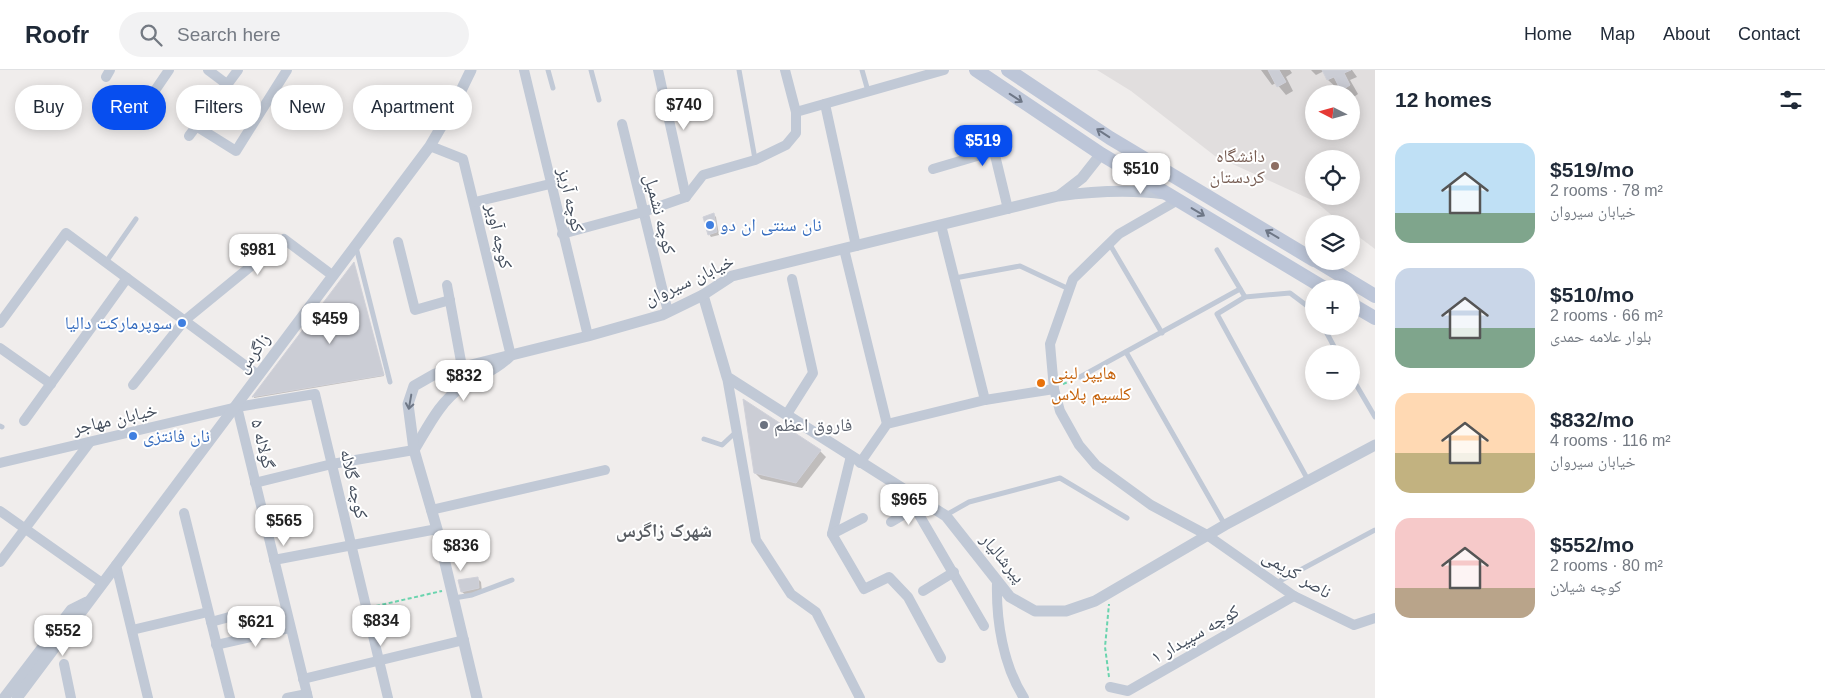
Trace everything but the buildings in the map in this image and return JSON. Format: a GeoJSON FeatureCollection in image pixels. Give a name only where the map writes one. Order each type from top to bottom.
{"type":"FeatureCollection","features":[{"type":"Feature","properties":{"kind":"main road"},"geometry":{"type":"LineString","coordinates":[[976,70],[1101,154],[1311,280]]}},
{"type":"Feature","properties":{"kind":"main road"},"geometry":{"type":"LineString","coordinates":[[1008,70],[1110,138],[1305,254]]}},
{"type":"Feature","properties":{"kind":"main road"},"geometry":{"type":"LineString","coordinates":[[1332,270],[1375,296]]}},
{"type":"Feature","properties":{"kind":"main road"},"geometry":{"type":"LineString","coordinates":[[1360,309],[1375,318]]}},
{"type":"Feature","properties":{"kind":"street"},"geometry":{"type":"LineString","coordinates":[[159,85],[169,70]]}},
{"type":"Feature","properties":{"kind":"street"},"geometry":{"type":"LineString","coordinates":[[208,70],[228,84],[238,70]]}},
{"type":"Feature","properties":{"kind":"street"},"geometry":{"type":"LineString","coordinates":[[261,112],[287,70]]}},
{"type":"Feature","properties":{"kind":"street","name":"زاگرس"},"geometry":{"type":"LineString","coordinates":[[16,698],[156,509],[237,406],[355,244],[430,146],[455,103],[471,70]]}},
{"type":"Feature","properties":{"kind":"street","name":"کوچه آریز"},"geometry":{"type":"LineString","coordinates":[[524,70],[588,336]]}},
{"type":"Feature","properties":{"kind":"street"},"geometry":{"type":"LineString","coordinates":[[658,70],[686,197]]}},
{"type":"Feature","properties":{"kind":"street"},"geometry":{"type":"LineString","coordinates":[[562,234],[643,212],[686,197],[703,175],[755,160],[786,145],[796,133],[796,112],[785,70]]}},
{"type":"Feature","properties":{"kind":"street"},"geometry":{"type":"LineString","coordinates":[[796,112],[930,72],[944,70]]}},
{"type":"Feature","properties":{"kind":"street"},"geometry":{"type":"LineString","coordinates":[[824,104],[856,246]]}},
{"type":"Feature","properties":{"kind":"street","name":"کوچه نشمیل"},"geometry":{"type":"LineString","coordinates":[[622,124],[668,312]]}},
{"type":"Feature","properties":{"kind":"street"},"geometry":{"type":"LineString","coordinates":[[189,136],[193,130]]}},
{"type":"Feature","properties":{"kind":"street"},"geometry":{"type":"LineString","coordinates":[[202,130],[236,152],[250,130]]}},
{"type":"Feature","properties":{"kind":"street","name":"کوچه آویر"},"geometry":{"type":"LineString","coordinates":[[430,146],[463,159],[475,202],[510,356]]}},
{"type":"Feature","properties":{"kind":"street"},"geometry":{"type":"LineString","coordinates":[[933,169],[994,151],[1008,209]]}},
{"type":"Feature","properties":{"kind":"street"},"geometry":{"type":"LineString","coordinates":[[1058,196],[1082,178],[1101,154]]}},
{"type":"Feature","properties":{"kind":"street"},"geometry":{"type":"LineString","coordinates":[[475,202],[550,184]]}},
{"type":"Feature","properties":{"kind":"street","name":"خیابان سیروان"},"geometry":{"type":"LineString","coordinates":[[477,698],[437,529],[414,450],[408,404],[414,386],[435,374],[588,336],[668,312],[703,295],[732,276],[1058,196],[1103,190],[1136,190],[1173,197]]}},
{"type":"Feature","properties":{"kind":"street","name":"ناصر کریمی"},"geometry":{"type":"LineString","coordinates":[[1173,197],[1119,234],[1073,279],[1050,344],[1054,388],[1060,411],[1080,445],[1096,464],[1150,505],[1207,535],[1294,596],[1354,625],[1375,618]]}},
{"type":"Feature","properties":{"kind":"street"},"geometry":{"type":"LineString","coordinates":[[941,225],[986,400]]}},
{"type":"Feature","properties":{"kind":"street"},"geometry":{"type":"LineString","coordinates":[[0,323],[66,233],[258,375]]}},
{"type":"Feature","properties":{"kind":"street"},"geometry":{"type":"LineString","coordinates":[[133,385],[184,321],[284,239],[332,275]]}},
{"type":"Feature","properties":{"kind":"street"},"geometry":{"type":"LineString","coordinates":[[398,242],[415,310],[450,300]]}},
{"type":"Feature","properties":{"kind":"street"},"geometry":{"type":"LineString","coordinates":[[844,249],[887,424]]}},
{"type":"Feature","properties":{"kind":"street"},"geometry":{"type":"LineString","coordinates":[[24,421],[127,278]]}},
{"type":"Feature","properties":{"kind":"street"},"geometry":{"type":"LineString","coordinates":[[787,414],[813,374],[792,279]]}},
{"type":"Feature","properties":{"kind":"street"},"geometry":{"type":"LineString","coordinates":[[447,285],[462,367]]}},
{"type":"Feature","properties":{"kind":"street"},"geometry":{"type":"LineString","coordinates":[[703,295],[727,377],[738,430],[756,540],[791,594],[816,612],[860,698]]}},
{"type":"Feature","properties":{"kind":"street"},"geometry":{"type":"LineString","coordinates":[[0,348],[51,384]]}},
{"type":"Feature","properties":{"kind":"street","name":"خیابان سیروان"},"geometry":{"type":"LineString","coordinates":[[414,450],[445,402],[463,386],[498,368],[510,356]]}},
{"type":"Feature","properties":{"kind":"street","name":"پیرشالیار"},"geometry":{"type":"LineString","coordinates":[[727,377],[946,516],[1010,597],[1035,610],[1066,611],[1095,601],[1207,535],[1375,445]]}},
{"type":"Feature","properties":{"kind":"street"},"geometry":{"type":"LineString","coordinates":[[941,658],[908,597],[890,577],[864,589],[832,534],[855,459],[887,424],[986,400],[1054,388]]}},
{"type":"Feature","properties":{"kind":"street","name":"کوچه گلاله"},"geometry":{"type":"LineString","coordinates":[[237,406],[315,394],[388,698]]}},
{"type":"Feature","properties":{"kind":"street","name":"خیابان مهاجر"},"geometry":{"type":"LineString","coordinates":[[0,463],[237,406]]}},
{"type":"Feature","properties":{"kind":"street","name":"گولاله ۵"},"geometry":{"type":"LineString","coordinates":[[237,406],[307,696]]}},
{"type":"Feature","properties":{"kind":"street"},"geometry":{"type":"LineString","coordinates":[[0,562],[90,442]]}},
{"type":"Feature","properties":{"kind":"street"},"geometry":{"type":"LineString","coordinates":[[255,483],[332,464],[414,450]]}},
{"type":"Feature","properties":{"kind":"street"},"geometry":{"type":"LineString","coordinates":[[431,510],[604,470]]}},
{"type":"Feature","properties":{"kind":"street"},"geometry":{"type":"LineString","coordinates":[[904,488],[984,626]]}},
{"type":"Feature","properties":{"kind":"street"},"geometry":{"type":"LineString","coordinates":[[891,522],[916,508]]}},
{"type":"Feature","properties":{"kind":"street"},"geometry":{"type":"LineString","coordinates":[[0,511],[102,583]]}},
{"type":"Feature","properties":{"kind":"street"},"geometry":{"type":"LineString","coordinates":[[184,513],[230,698]]}},
{"type":"Feature","properties":{"kind":"street"},"geometry":{"type":"LineString","coordinates":[[832,534],[863,518]]}},
{"type":"Feature","properties":{"kind":"street"},"geometry":{"type":"LineString","coordinates":[[274,560],[437,529]]}},
{"type":"Feature","properties":{"kind":"street"},"geometry":{"type":"LineString","coordinates":[[116,565],[148,698]]}},
{"type":"Feature","properties":{"kind":"street"},"geometry":{"type":"LineString","coordinates":[[923,591],[954,572]]}},
{"type":"Feature","properties":{"kind":"street"},"geometry":{"type":"LineString","coordinates":[[997,582],[996,605],[1004,651],[1013,681],[1024,698]]}},
{"type":"Feature","properties":{"kind":"street","name":"کوچه سپیدار ۱"},"geometry":{"type":"LineString","coordinates":[[1110,687],[1128,691],[1294,596]]}},
{"type":"Feature","properties":{"kind":"street","name":"زاگرس"},"geometry":{"type":"LineString","coordinates":[[4,698],[71,610],[89,601]]}},
{"type":"Feature","properties":{"kind":"street"},"geometry":{"type":"LineString","coordinates":[[132,630],[244,613],[251,637]]}},
{"type":"Feature","properties":{"kind":"street"},"geometry":{"type":"LineString","coordinates":[[216,645],[290,628]]}},
{"type":"Feature","properties":{"kind":"street"},"geometry":{"type":"LineString","coordinates":[[303,679],[464,640]]}},
{"type":"Feature","properties":{"kind":"street"},"geometry":{"type":"LineString","coordinates":[[64,664],[71,698]]}},
{"type":"Feature","properties":{"kind":"street"},"geometry":{"type":"LineString","coordinates":[[287,698],[307,696]]}},
{"type":"Feature","properties":{"kind":"lane"},"geometry":{"type":"LineString","coordinates":[[548,70],[553,88]]}},
{"type":"Feature","properties":{"kind":"lane"},"geometry":{"type":"LineString","coordinates":[[590,70],[599,100]]}},
{"type":"Feature","properties":{"kind":"lane"},"geometry":{"type":"LineString","coordinates":[[739,70],[755,160]]}},
{"type":"Feature","properties":{"kind":"lane"},"geometry":{"type":"LineString","coordinates":[[862,70],[868,92]]}},
{"type":"Feature","properties":{"kind":"lane"},"geometry":{"type":"LineString","coordinates":[[106,262],[136,219]]}},
{"type":"Feature","properties":{"kind":"lane"},"geometry":{"type":"LineString","coordinates":[[1109,243],[1162,332]]}},
{"type":"Feature","properties":{"kind":"lane"},"geometry":{"type":"LineString","coordinates":[[355,244],[390,382]]}},
{"type":"Feature","properties":{"kind":"lane"},"geometry":{"type":"LineString","coordinates":[[1217,250],[1245,297]]}},
{"type":"Feature","properties":{"kind":"lane"},"geometry":{"type":"LineString","coordinates":[[954,278],[1020,266],[1069,289]]}},
{"type":"Feature","properties":{"kind":"lane"},"geometry":{"type":"LineString","coordinates":[[1080,376],[1240,288]]}},
{"type":"Feature","properties":{"kind":"lane"},"geometry":{"type":"LineString","coordinates":[[1305,304],[1290,293],[1245,297],[1217,314],[1309,480]]}},
{"type":"Feature","properties":{"kind":"lane"},"geometry":{"type":"LineString","coordinates":[[1126,352],[1225,525]]}},
{"type":"Feature","properties":{"kind":"lane"},"geometry":{"type":"LineString","coordinates":[[1360,391],[1375,417]]}},
{"type":"Feature","properties":{"kind":"lane"},"geometry":{"type":"LineString","coordinates":[[704,439],[722,445],[738,430]]}},
{"type":"Feature","properties":{"kind":"lane"},"geometry":{"type":"LineString","coordinates":[[946,516],[969,502],[1060,478],[1127,518]]}},
{"type":"Feature","properties":{"kind":"lane"},"geometry":{"type":"LineString","coordinates":[[1276,583],[1375,530]]}},
{"type":"Feature","properties":{"kind":"lane"},"geometry":{"type":"LineString","coordinates":[[453,594],[484,591],[512,580]]}},
{"type":"Feature","properties":{"kind":"path"},"geometry":{"type":"LineString","coordinates":[[1054,388],[1080,376]]}},
{"type":"Feature","properties":{"kind":"path"},"geometry":{"type":"LineString","coordinates":[[1110,592],[1106,647],[1110,687]]}},
{"type":"Feature","properties":{"kind":"path"},"geometry":{"type":"LineString","coordinates":[[366,608],[453,594]]}},
{"type":"Feature","properties":{"kind":"shaded area","name":"دانشگاه کردستان"},"geometry":{"type":"Polygon","coordinates":[[[1097,70],[1375,70],[1375,249],[1360,238],[1360,215],[1331,215],[1320,205],[1360,205],[1360,150],[1305,150],[1305,197],[1215,156],[1131,91],[1097,70]]]}},
{"type":"Feature","properties":{"kind":"place","name":"دانشگاه کردستان"},"geometry":{"type":"Point","coordinates":[1275,166]}},
{"type":"Feature","properties":{"kind":"place","name":"نان سنتی ان دو"},"geometry":{"type":"Point","coordinates":[710,225]}},
{"type":"Feature","properties":{"kind":"place","name":"سوپرمارکت دالیا"},"geometry":{"type":"Point","coordinates":[182,323]}},
{"type":"Feature","properties":{"kind":"place","name":"هایپر لبنی کلسیم پلاس"},"geometry":{"type":"Point","coordinates":[1041,383]}},
{"type":"Feature","properties":{"kind":"place","name":"فاروق اعظم"},"geometry":{"type":"Point","coordinates":[764,425]}},
{"type":"Feature","properties":{"kind":"place","name":"نان فانتزی"},"geometry":{"type":"Point","coordinates":[133,436]}},
{"type":"Feature","properties":{"kind":"district","name":"شهرک زاگرس"},"geometry":{"type":"Point","coordinates":[664,530]}}]}
